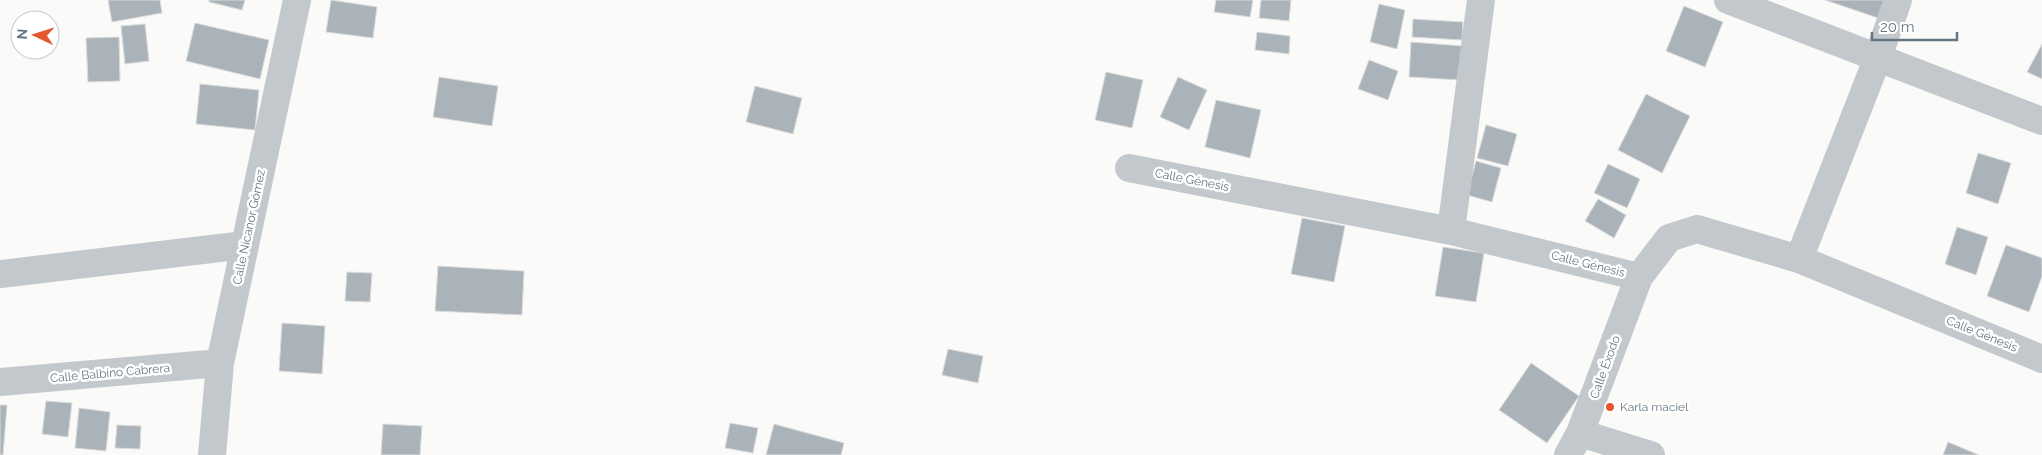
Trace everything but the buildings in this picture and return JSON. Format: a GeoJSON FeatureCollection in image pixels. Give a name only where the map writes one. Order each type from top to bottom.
{"type":"FeatureCollection","features":[{"type":"Feature","properties":{"kind":"street","name":"Calle Nicanor Gómez"},"geometry":{"type":"LineString","coordinates":[[212,455],[220,363],[297,0]]}},
{"type":"Feature","properties":{"kind":"street"},"geometry":{"type":"LineString","coordinates":[[1452,231],[1481,0]]}},
{"type":"Feature","properties":{"kind":"street"},"geometry":{"type":"LineString","coordinates":[[1728,0],[2042,121]]}},
{"type":"Feature","properties":{"kind":"street"},"geometry":{"type":"LineString","coordinates":[[1799,259],[1878,57],[1898,0]]}},
{"type":"Feature","properties":{"kind":"street","name":"Calle Génesis"},"geometry":{"type":"LineString","coordinates":[[1129,168],[1452,231],[1639,277],[1669,238],[1697,229],[1799,259],[2042,359]]}},
{"type":"Feature","properties":{"kind":"street"},"geometry":{"type":"LineString","coordinates":[[0,274],[245,245]]}},
{"type":"Feature","properties":{"kind":"street","name":"Calle Éxodo"},"geometry":{"type":"LineString","coordinates":[[1574,444],[1639,277]]}},
{"type":"Feature","properties":{"kind":"street","name":"Calle Balbino Cabrera"},"geometry":{"type":"LineString","coordinates":[[0,382],[220,363]]}},
{"type":"Feature","properties":{"kind":"street"},"geometry":{"type":"LineString","coordinates":[[1574,444],[1651,455]]}},
{"type":"Feature","properties":{"kind":"place","name":"Karla maciel"},"geometry":{"type":"Point","coordinates":[1610,407]}}]}
